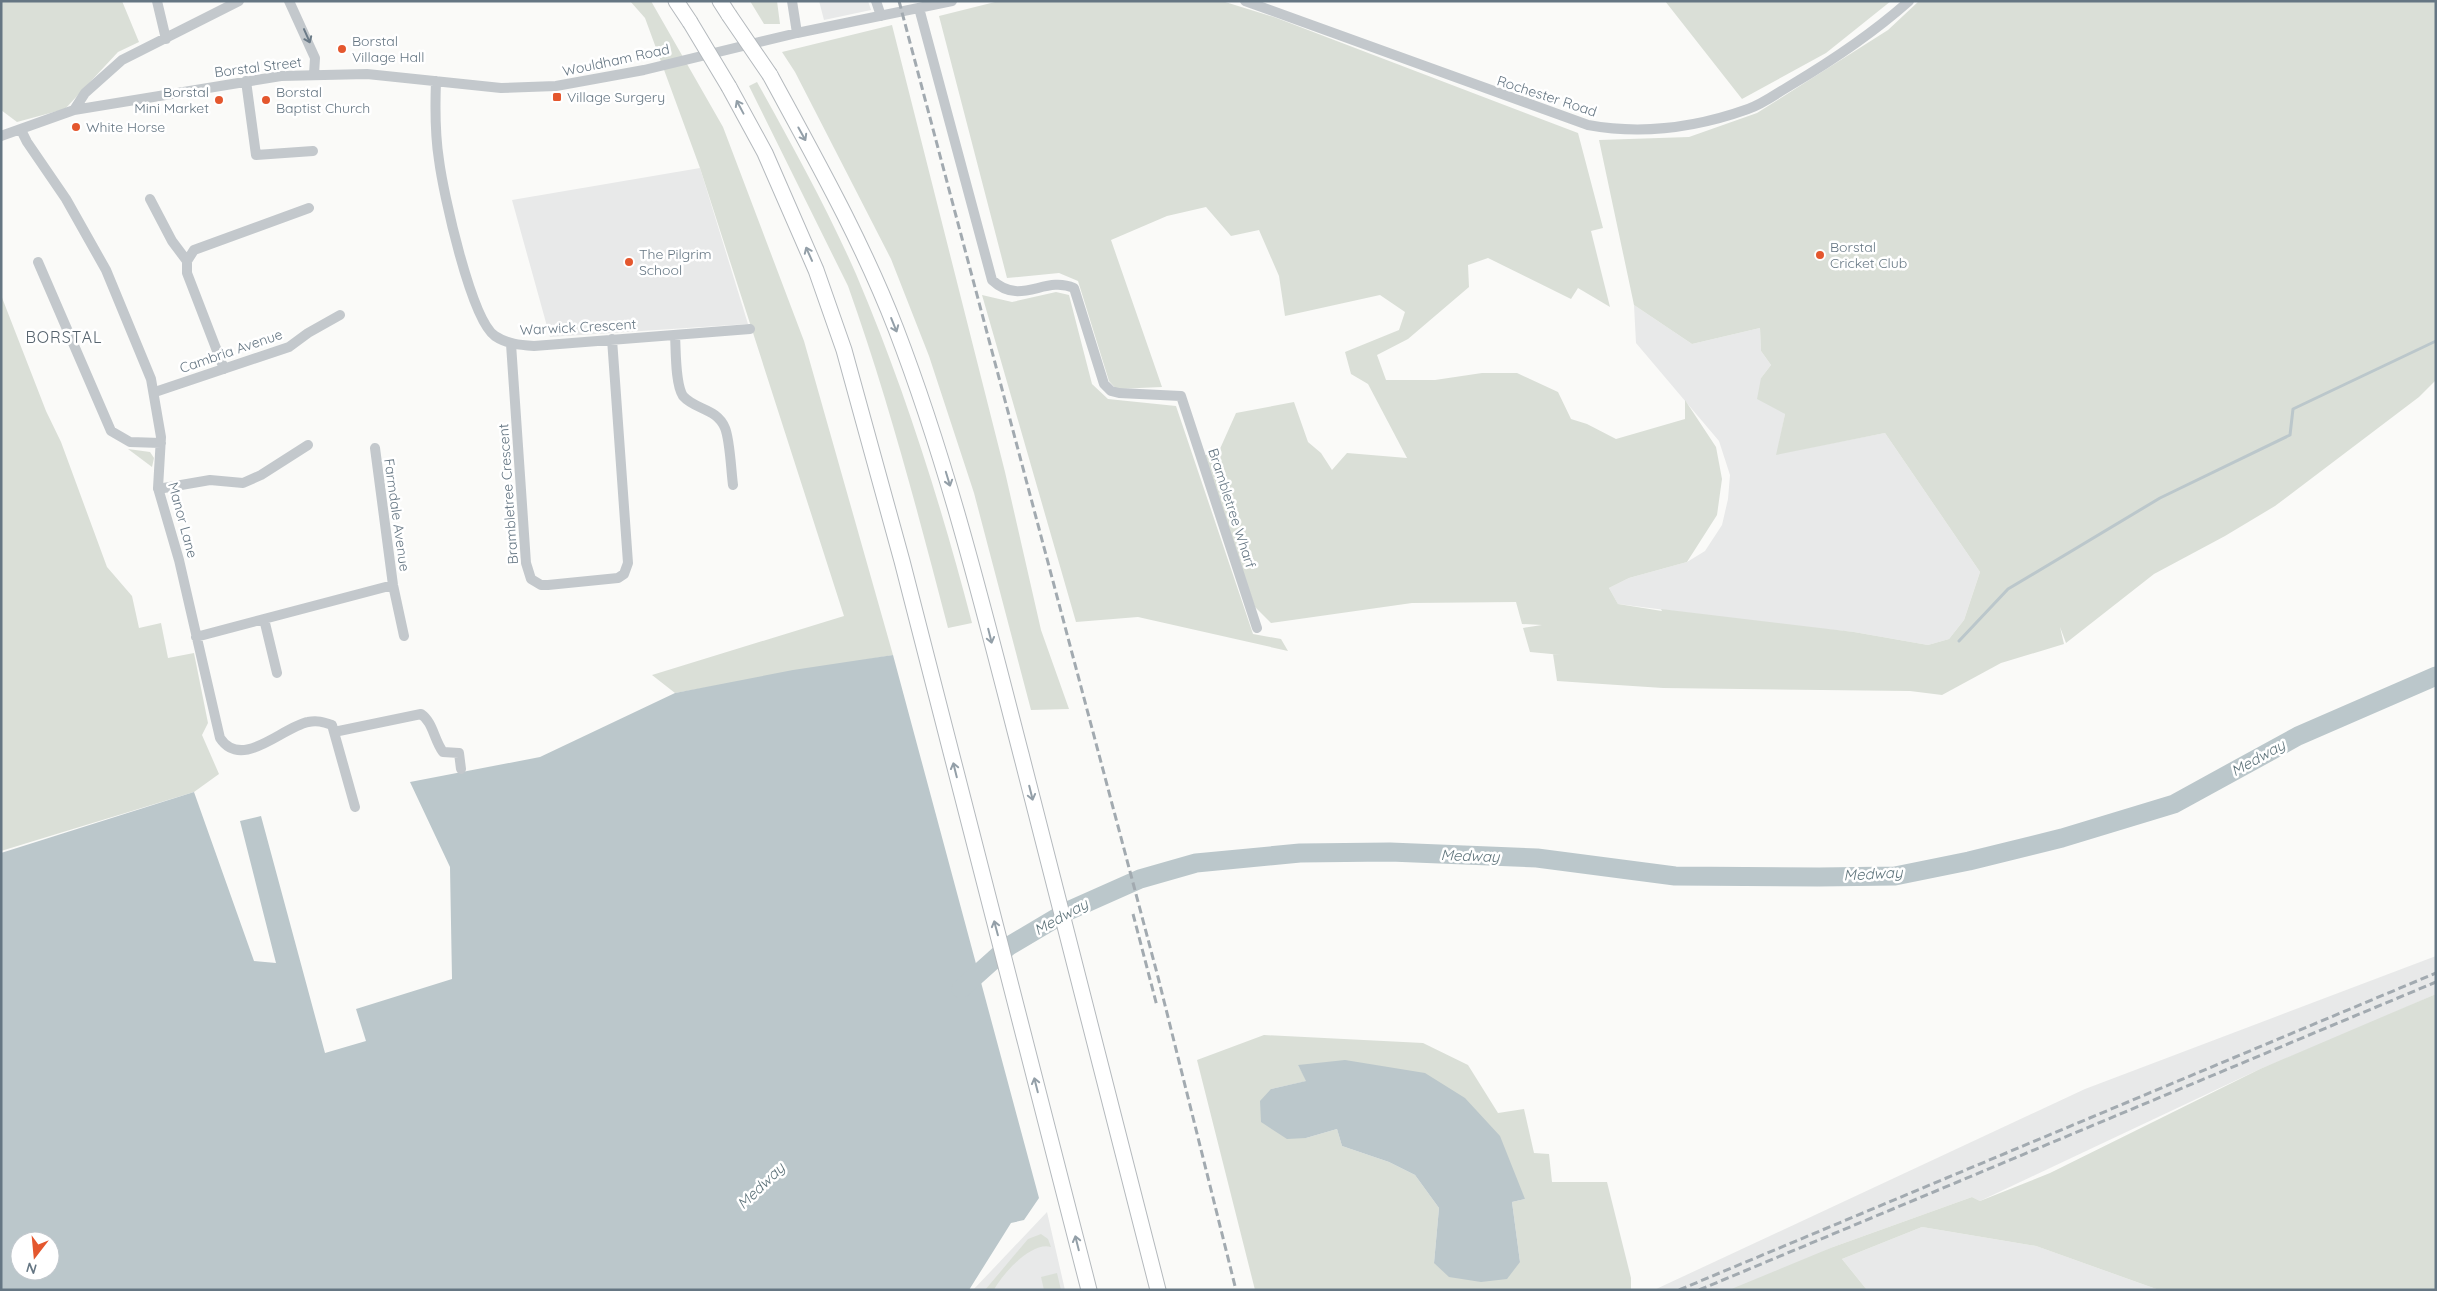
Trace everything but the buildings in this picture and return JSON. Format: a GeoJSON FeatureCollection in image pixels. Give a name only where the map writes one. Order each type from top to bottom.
{"type":"FeatureCollection","features":[{"type":"Feature","properties":{"kind":"highway"},"geometry":{"type":"LineString","coordinates":[[676,1],[729,88],[765,153],[827,300],[844,350],[899,551],[1088,1290]]}},
{"type":"Feature","properties":{"kind":"highway"},"geometry":{"type":"LineString","coordinates":[[720,1],[770,75],[836,197],[895,326],[930,424],[961,522],[1158,1290]]}},
{"type":"Feature","properties":{"kind":"street"},"geometry":{"type":"LineString","coordinates":[[157,1],[166,39]]}},
{"type":"Feature","properties":{"kind":"street"},"geometry":{"type":"LineString","coordinates":[[74,110],[85,93],[122,60],[239,1]]}},
{"type":"Feature","properties":{"kind":"street"},"geometry":{"type":"LineString","coordinates":[[289,1],[316,58],[314,74]]}},
{"type":"Feature","properties":{"kind":"street"},"geometry":{"type":"LineString","coordinates":[[792,1],[797,33]]}},
{"type":"Feature","properties":{"kind":"street"},"geometry":{"type":"LineString","coordinates":[[876,1],[881,16]]}},
{"type":"Feature","properties":{"kind":"street"},"geometry":{"type":"LineString","coordinates":[[919,8],[952,1]]}},
{"type":"Feature","properties":{"kind":"street","name":"Rochester Road"},"geometry":{"type":"LineString","coordinates":[[1245,1],[1588,126],[1634,131],[1682,128],[1749,109],[1836,58],[1877,29],[1909,1]]}},
{"type":"Feature","properties":{"kind":"street","name":"Wouldham Road"},"geometry":{"type":"LineString","coordinates":[[314,74],[367,74],[501,88],[556,86],[644,70],[797,33],[919,8]]}},
{"type":"Feature","properties":{"kind":"street","name":"Brambletree Wharf"},"geometry":{"type":"LineString","coordinates":[[919,8],[992,280],[1002,289],[1016,292],[1025,292],[1060,283],[1074,288],[1078,294],[1098,372],[1104,384],[1111,391],[1181,396],[1257,628]]}},
{"type":"Feature","properties":{"kind":"street","name":"Borstal Street"},"geometry":{"type":"LineString","coordinates":[[1,136],[74,110],[272,76],[314,74]]}},
{"type":"Feature","properties":{"kind":"street"},"geometry":{"type":"LineString","coordinates":[[246,81],[256,155],[313,151]]}},
{"type":"Feature","properties":{"kind":"street","name":"Warwick Crescent"},"geometry":{"type":"LineString","coordinates":[[436,81],[438,158],[457,244],[478,313],[493,335],[511,344],[534,346],[750,330]]}},
{"type":"Feature","properties":{"kind":"street","name":"Manor Lane"},"geometry":{"type":"LineString","coordinates":[[21,130],[27,142],[66,199],[106,270],[155,392],[161,443],[157,477],[158,489],[179,560],[220,738],[224,744],[236,751],[250,749],[306,722],[317,720],[332,724],[334,732]]}},
{"type":"Feature","properties":{"kind":"street"},"geometry":{"type":"LineString","coordinates":[[150,199],[172,242],[187,261]]}},
{"type":"Feature","properties":{"kind":"street"},"geometry":{"type":"LineString","coordinates":[[224,369],[187,273],[187,261],[194,250],[309,208]]}},
{"type":"Feature","properties":{"kind":"street"},"geometry":{"type":"LineString","coordinates":[[38,262],[111,431],[130,442],[161,443]]}},
{"type":"Feature","properties":{"kind":"street","name":"Cambria Avenue"},"geometry":{"type":"LineString","coordinates":[[155,392],[289,348],[308,333],[340,315]]}},
{"type":"Feature","properties":{"kind":"street"},"geometry":{"type":"LineString","coordinates":[[675,335],[679,382],[682,394],[688,400],[713,412],[725,427],[733,485]]}},
{"type":"Feature","properties":{"kind":"street","name":"Brambletree Crescent"},"geometry":{"type":"LineString","coordinates":[[511,344],[528,573],[531,579],[541,585],[564,584],[618,578],[624,574],[628,563],[612,339]]}},
{"type":"Feature","properties":{"kind":"street"},"geometry":{"type":"LineString","coordinates":[[158,489],[210,480],[243,483],[307,446]]}},
{"type":"Feature","properties":{"kind":"street","name":"Farmdale Avenue"},"geometry":{"type":"LineString","coordinates":[[374,448],[393,585],[404,636]]}},
{"type":"Feature","properties":{"kind":"street","name":"Farmdale Avenue"},"geometry":{"type":"LineString","coordinates":[[196,638],[393,585]]}},
{"type":"Feature","properties":{"kind":"street"},"geometry":{"type":"LineString","coordinates":[[264,619],[277,673]]}},
{"type":"Feature","properties":{"kind":"street"},"geometry":{"type":"LineString","coordinates":[[355,807],[334,732],[421,714],[427,718],[437,744],[443,752],[459,753],[461,769]]}},
{"type":"Feature","properties":{"kind":"shaded area"},"geometry":{"type":"Polygon","coordinates":[[[1,1],[122,1],[139,42],[118,52],[65,109],[17,122],[1,110],[1,1]]]}},
{"type":"Feature","properties":{"kind":"shaded area"},"geometry":{"type":"Polygon","coordinates":[[[630,1],[651,1],[723,127],[804,341],[893,655],[675,693],[652,675],[844,616],[700,168],[645,18],[630,1]]]}},
{"type":"Feature","properties":{"kind":"shaded area"},"geometry":{"type":"Polygon","coordinates":[[[750,1],[777,1],[780,24],[764,24],[750,1]]]}},
{"type":"Feature","properties":{"kind":"shaded area"},"geometry":{"type":"Polygon","coordinates":[[[819,1],[868,1],[871,10],[824,20],[819,1]]]}},
{"type":"Feature","properties":{"kind":"shaded area"},"geometry":{"type":"Polygon","coordinates":[[[999,1],[1222,1],[1274,17],[1578,133],[1603,228],[1591,231],[1610,307],[1578,288],[1571,299],[1488,258],[1468,265],[1469,287],[1408,339],[1377,355],[1386,380],[1435,380],[1482,373],[1517,373],[1558,392],[1571,419],[1587,424],[1616,439],[1685,419],[1685,400],[1716,447],[1722,479],[1717,515],[1687,562],[1629,578],[1609,588],[1618,604],[1662,611],[1661,609],[1854,632],[1928,645],[1949,639],[1964,620],[1980,572],[1885,433],[1776,455],[1785,414],[1757,399],[1761,378],[1771,365],[1761,351],[1760,328],[1692,344],[1634,305],[1599,140],[1689,137],[1757,113],[1888,30],[1919,1],[2436,1],[2436,380],[2419,397],[2275,506],[2225,536],[2154,574],[2066,643],[2060,627],[2064,644],[2001,663],[1942,695],[1910,691],[1663,688],[1557,681],[1553,654],[1530,652],[1523,628],[1542,625],[1522,624],[1516,602],[1412,603],[1271,623],[1255,607],[1203,456],[1219,451],[1236,413],[1294,402],[1308,442],[1321,453],[1332,470],[1347,453],[1407,458],[1368,384],[1351,374],[1345,352],[1399,330],[1405,312],[1380,295],[1285,316],[1279,276],[1259,230],[1231,236],[1206,207],[1167,216],[1111,240],[1162,387],[1116,389],[1109,381],[1078,281],[1059,273],[1007,278],[939,16],[999,1]]]}},
{"type":"Feature","properties":{"kind":"shaded area"},"geometry":{"type":"Polygon","coordinates":[[[1665,1],[1891,1],[1826,53],[1742,99],[1665,1]]]}},
{"type":"Feature","properties":{"kind":"shaded area"},"geometry":{"type":"Polygon","coordinates":[[[892,25],[1005,472],[1041,630],[1069,709],[1031,710],[974,493],[929,356],[891,259],[795,72],[782,52],[892,25]]]}},
{"type":"Feature","properties":{"kind":"shaded area"},"geometry":{"type":"Polygon","coordinates":[[[757,82],[833,225],[856,274],[890,359],[948,534],[972,623],[948,628],[914,499],[863,328],[848,286],[749,86],[757,82]]]}},
{"type":"Feature","properties":{"kind":"shaded area","name":"The Pilgrim School"},"geometry":{"type":"Polygon","coordinates":[[[700,168],[748,324],[550,337],[512,200],[700,168]]]}},
{"type":"Feature","properties":{"kind":"shaded area"},"geometry":{"type":"Polygon","coordinates":[[[1056,292],[1069,295],[1092,384],[1108,399],[1176,406],[1253,634],[1281,639],[1288,651],[1138,617],[1076,622],[982,295],[1012,302],[1056,292]]]}},
{"type":"Feature","properties":{"kind":"shaded area"},"geometry":{"type":"Polygon","coordinates":[[[1,295],[46,411],[61,442],[107,567],[132,596],[139,628],[161,623],[168,658],[194,653],[208,723],[202,735],[219,774],[194,792],[1,851],[1,295]]]}},
{"type":"Feature","properties":{"kind":"shaded area"},"geometry":{"type":"Polygon","coordinates":[[[1634,305],[1692,344],[1760,328],[1761,351],[1771,365],[1761,378],[1785,414],[1777,454],[1885,433],[1980,572],[1964,620],[1949,639],[1928,645],[1854,632],[1618,604],[1609,588],[1629,578],[1687,562],[1705,551],[1722,525],[1728,499],[1730,475],[1719,441],[1636,343],[1634,305]]]}},
{"type":"Feature","properties":{"kind":"shaded area"},"geometry":{"type":"Polygon","coordinates":[[[128,449],[150,452],[154,458],[152,467],[128,449]]]}},
{"type":"Feature","properties":{"kind":"shaded area"},"geometry":{"type":"Polygon","coordinates":[[[2436,956],[2436,994],[2325,1043],[2260,1069],[1980,1201],[1972,1197],[1833,1247],[1746,1290],[1654,1290],[2085,1089],[2436,956]]]}},
{"type":"Feature","properties":{"kind":"shaded area"},"geometry":{"type":"Polygon","coordinates":[[[2436,994],[2436,1290],[2159,1290],[2036,1246],[1922,1227],[1842,1259],[1867,1290],[1729,1290],[1833,1247],[1972,1197],[1980,1201],[2050,1173],[2260,1069],[2436,994]]]}},
{"type":"Feature","properties":{"kind":"shaded area"},"geometry":{"type":"Polygon","coordinates":[[[1264,1035],[1423,1043],[1468,1065],[1498,1113],[1524,1109],[1534,1153],[1549,1154],[1552,1182],[1607,1182],[1631,1278],[1631,1290],[1255,1290],[1197,1060],[1264,1035]],[[1298,1065],[1307,1081],[1271,1089],[1306,1138],[1337,1129],[1342,1146],[1389,1162],[1415,1175],[1439,1208],[1434,1263],[1520,1262],[1512,1202],[1525,1199],[1298,1065]]]}},
{"type":"Feature","properties":{"kind":"shaded area"},"geometry":{"type":"Polygon","coordinates":[[[1047,1212],[1065,1290],[973,1290],[1047,1212]]]}},
{"type":"Feature","properties":{"kind":"shaded area"},"geometry":{"type":"Polygon","coordinates":[[[1922,1227],[2036,1246],[2159,1290],[1867,1290],[1842,1259],[1922,1227]]]}},
{"type":"Feature","properties":{"kind":"shaded area"},"geometry":{"type":"Polygon","coordinates":[[[1041,1234],[1048,1239],[1051,1247],[1043,1246],[1027,1254],[1018,1260],[994,1290],[985,1290],[1028,1239],[1041,1234]]]}},
{"type":"Feature","properties":{"kind":"shaded area"},"geometry":{"type":"Polygon","coordinates":[[[1057,1273],[1061,1290],[1044,1290],[1041,1277],[1057,1273]]]}},
{"type":"Feature","properties":{"kind":"water"},"geometry":{"type":"Polygon","coordinates":[[[893,655],[1039,1198],[1024,1220],[1011,1223],[969,1290],[1,1290],[1,853],[194,792],[254,961],[276,963],[240,821],[261,816],[325,1053],[366,1041],[356,1009],[452,979],[450,867],[410,782],[540,757],[675,693],[793,670],[893,655]]]}},
{"type":"Feature","properties":{"kind":"water"},"geometry":{"type":"Polygon","coordinates":[[[1345,1060],[1425,1073],[1465,1098],[1500,1136],[1525,1199],[1512,1202],[1520,1262],[1507,1279],[1481,1282],[1449,1277],[1434,1263],[1439,1208],[1415,1175],[1389,1162],[1342,1146],[1337,1129],[1306,1138],[1287,1139],[1261,1122],[1260,1101],[1271,1089],[1306,1081],[1298,1065],[1345,1060]]]}},
{"type":"Feature","properties":{"kind":"waterway"},"geometry":{"type":"LineString","coordinates":[[1959,641],[2008,589],[2160,498],[2290,435],[2293,409],[2436,341]]}},
{"type":"Feature","properties":{"kind":"waterway","name":"Medway"},"geometry":{"type":"LineString","coordinates":[[961,989],[1009,946],[1068,911],[1140,879],[1196,863],[1300,853],[1390,852],[1537,858],[1675,876],[1819,877],[1895,876],[1969,861],[2062,838],[2174,804],[2298,736],[2436,676]]}},
{"type":"Feature","properties":{"kind":"railway"},"geometry":{"type":"LineString","coordinates":[[899,1],[1158,977],[1236,1290]]}},
{"type":"Feature","properties":{"kind":"railway"},"geometry":{"type":"LineString","coordinates":[[1133,914],[1157,1006]]}},
{"type":"Feature","properties":{"kind":"railway"},"geometry":{"type":"LineString","coordinates":[[1679,1290],[2436,973]]}},
{"type":"Feature","properties":{"kind":"railway"},"geometry":{"type":"LineString","coordinates":[[1699,1290],[2436,982]]}},
{"type":"Feature","properties":{"kind":"place","name":"Borstal Village Hall"},"geometry":{"type":"Point","coordinates":[342,49]}},
{"type":"Feature","properties":{"kind":"place","name":"Village Surgery"},"geometry":{"type":"Point","coordinates":[557,97]}},
{"type":"Feature","properties":{"kind":"place","name":"Borstal Mini Market"},"geometry":{"type":"Point","coordinates":[219,100]}},
{"type":"Feature","properties":{"kind":"place","name":"Borstal Baptist Church"},"geometry":{"type":"Point","coordinates":[266,100]}},
{"type":"Feature","properties":{"kind":"place","name":"White Horse"},"geometry":{"type":"Point","coordinates":[76,127]}},
{"type":"Feature","properties":{"kind":"place","name":"Borstal Cricket Club"},"geometry":{"type":"Point","coordinates":[1820,255]}},
{"type":"Feature","properties":{"kind":"place","name":"The Pilgrim School"},"geometry":{"type":"Point","coordinates":[629,262]}},
{"type":"Feature","properties":{"kind":"district","name":"BORSTAL"},"geometry":{"type":"Point","coordinates":[64,337]}}]}
